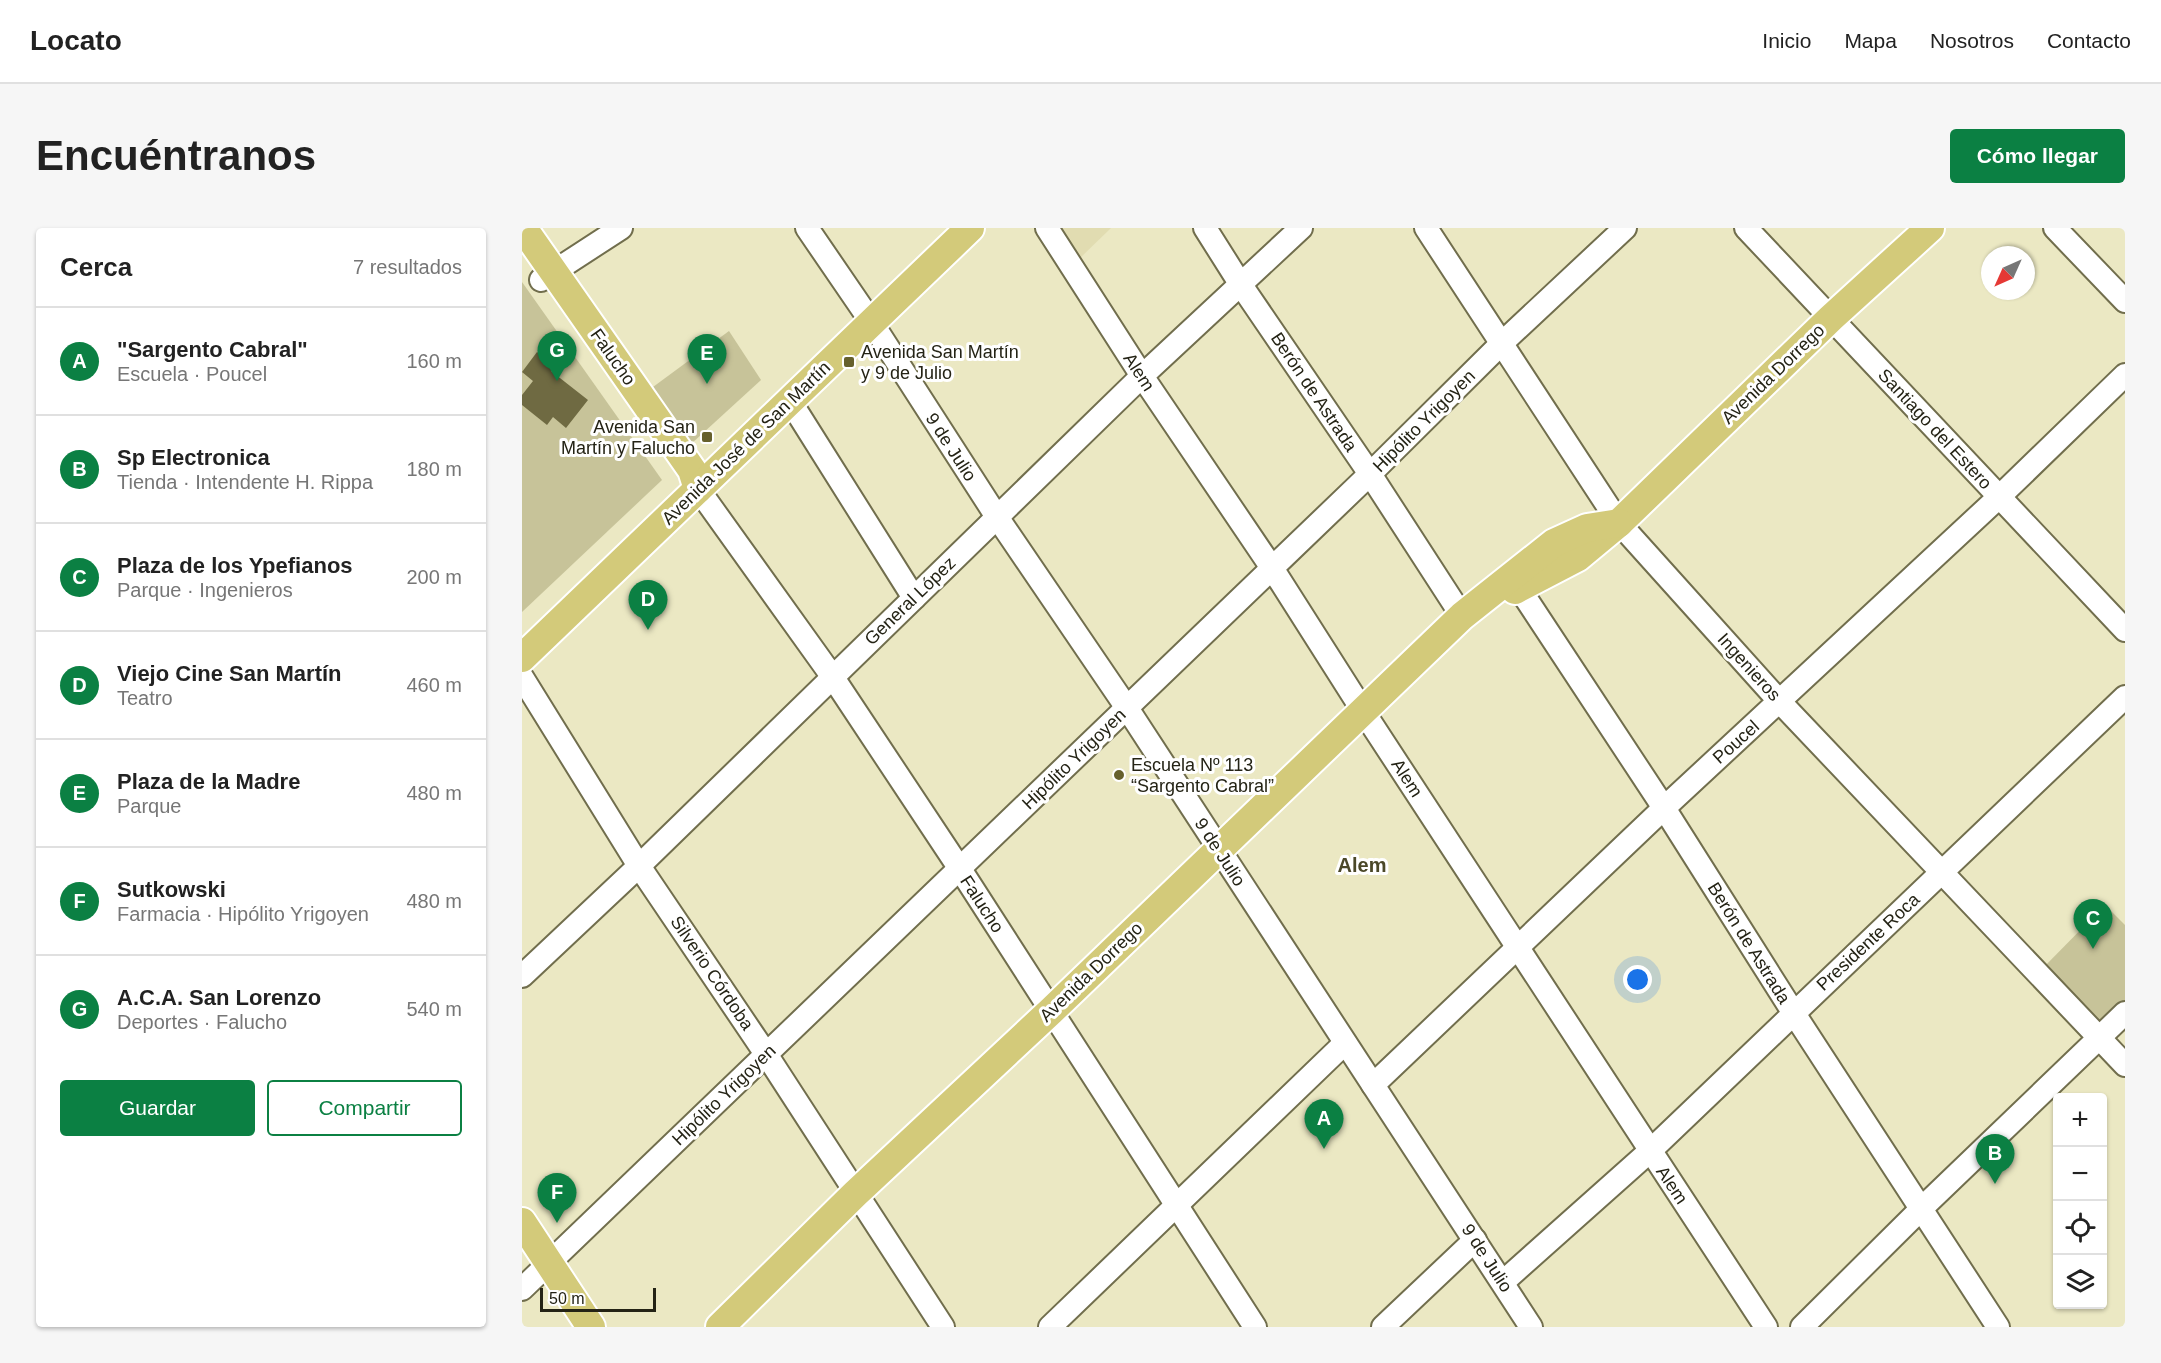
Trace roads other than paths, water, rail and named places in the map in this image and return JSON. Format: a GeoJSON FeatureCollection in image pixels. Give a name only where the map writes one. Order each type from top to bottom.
{"type":"FeatureCollection","features":[{"type":"Feature","properties":{"kind":"main road","name":"Falucho"},"geometry":{"type":"LineString","coordinates":[[523,228],[548,276],[690,480]]}},
{"type":"Feature","properties":{"kind":"main road","name":"Avenida José de San Martín"},"geometry":{"type":"LineString","coordinates":[[522,658],[690,480],[790,401],[943,228]]}},
{"type":"Feature","properties":{"kind":"main road","name":"Avenida José de San Martín"},"geometry":{"type":"LineString","coordinates":[[522,634],[866,315],[970,228]]}},
{"type":"Feature","properties":{"kind":"main road","name":"Avenida Dorrego"},"geometry":{"type":"LineString","coordinates":[[1462,616],[1578,557],[1618,523],[1831,318],[1930,228]]}},
{"type":"Feature","properties":{"kind":"main road","name":"Falucho"},"geometry":{"type":"LineString","coordinates":[[522,252],[548,276]]}},
{"type":"Feature","properties":{"kind":"main road","name":"Avenida Dorrego"},"geometry":{"type":"LineString","coordinates":[[720,1327],[855,1194],[1051,1011],[1462,616],[1554,543],[1587,528],[1618,523]]}},
{"type":"Feature","properties":{"kind":"main road"},"geometry":{"type":"LineString","coordinates":[[522,1222],[532,1271],[570,1327]]}},
{"type":"Feature","properties":{"kind":"main road"},"geometry":{"type":"LineString","coordinates":[[532,1271],[591,1327]]}},
{"type":"Feature","properties":{"kind":"street"},"geometry":{"type":"LineString","coordinates":[[548,276],[621,228]]}},
{"type":"Feature","properties":{"kind":"street","name":"9 de Julio"},"geometry":{"type":"LineString","coordinates":[[807,228],[997,517],[1127,708],[1531,1327]]}},
{"type":"Feature","properties":{"kind":"street","name":"Alem"},"geometry":{"type":"LineString","coordinates":[[1047,228],[1142,376],[1272,568],[1766,1327]]}},
{"type":"Feature","properties":{"kind":"street","name":"Berón de Astrada"},"geometry":{"type":"LineString","coordinates":[[1205,228],[1462,616]]}},
{"type":"Feature","properties":{"kind":"street","name":"General López"},"geometry":{"type":"LineString","coordinates":[[522,976],[639,866],[1142,376],[1301,228]]}},
{"type":"Feature","properties":{"kind":"street","name":"Ingenieros"},"geometry":{"type":"LineString","coordinates":[[1426,228],[1618,523],[1780,702],[2125,1065]]}},
{"type":"Feature","properties":{"kind":"street","name":"Hipólito Yrigoyen"},"geometry":{"type":"LineString","coordinates":[[532,1271],[766,1054],[960,869],[1370,474],[1502,343],[1625,228]]}},
{"type":"Feature","properties":{"kind":"street","name":"Santiago del Estero"},"geometry":{"type":"LineString","coordinates":[[1746,228],[2125,630]]}},
{"type":"Feature","properties":{"kind":"street"},"geometry":{"type":"LineString","coordinates":[[2055,228],[2125,301]]}},
{"type":"Feature","properties":{"kind":"street","name":"Poucel"},"geometry":{"type":"LineString","coordinates":[[1373,1085],[1664,808],[1999,497],[2125,375]]}},
{"type":"Feature","properties":{"kind":"street"},"geometry":{"type":"LineString","coordinates":[[790,401],[914,598]]}},
{"type":"Feature","properties":{"kind":"street","name":"Falucho"},"geometry":{"type":"LineString","coordinates":[[690,480],[832,676],[960,869],[1255,1327]]}},
{"type":"Feature","properties":{"kind":"street"},"geometry":{"type":"LineString","coordinates":[[1519,588],[1536,557]]}},
{"type":"Feature","properties":{"kind":"street","name":"Berón de Astrada"},"geometry":{"type":"LineString","coordinates":[[1519,588],[1664,808],[1793,1012],[1998,1327]]}},
{"type":"Feature","properties":{"kind":"street","name":"Silverio Córdoba"},"geometry":{"type":"LineString","coordinates":[[522,677],[639,866],[766,1054],[943,1327]]}},
{"type":"Feature","properties":{"kind":"street","name":"Presidente Roca"},"geometry":{"type":"LineString","coordinates":[[1503,1282],[1650,1151],[2125,697]]}},
{"type":"Feature","properties":{"kind":"street"},"geometry":{"type":"LineString","coordinates":[[1802,1327],[2125,1013]]}},
{"type":"Feature","properties":{"kind":"street"},"geometry":{"type":"LineString","coordinates":[[1050,1327],[1345,1043]]}},
{"type":"Feature","properties":{"kind":"street"},"geometry":{"type":"LineString","coordinates":[[1383,1327],[1475,1240]]}},
{"type":"Feature","properties":{"kind":"place","name":"Avenida San Martín y 9 de Julio"},"geometry":{"type":"Point","coordinates":[849,362]}},
{"type":"Feature","properties":{"kind":"place","name":"A.C.A. San Lorenzo"},"geometry":{"type":"Point","coordinates":[557,381]}},
{"type":"Feature","properties":{"kind":"place","name":"Plaza de la Madre"},"geometry":{"type":"Point","coordinates":[707,384]}},
{"type":"Feature","properties":{"kind":"place","name":"Avenida San Martín y Falucho"},"geometry":{"type":"Point","coordinates":[707,437]}},
{"type":"Feature","properties":{"kind":"place","name":"Viejo Cine San Martín"},"geometry":{"type":"Point","coordinates":[648,630]}},
{"type":"Feature","properties":{"kind":"place","name":"Escuela Nº 113 “Sargento Cabral”"},"geometry":{"type":"Point","coordinates":[1119,775]}},
{"type":"Feature","properties":{"kind":"place","name":"Plaza de los Ypefianos"},"geometry":{"type":"Point","coordinates":[2093,949]}},
{"type":"Feature","properties":{"kind":"place","name":"\"Sargento Cabral\""},"geometry":{"type":"Point","coordinates":[1324,1149]}},
{"type":"Feature","properties":{"kind":"place","name":"Sp Electronica"},"geometry":{"type":"Point","coordinates":[1995,1184]}},
{"type":"Feature","properties":{"kind":"place","name":"Sutkowski"},"geometry":{"type":"Point","coordinates":[557,1223]}},
{"type":"Feature","properties":{"kind":"district","name":"Alem"},"geometry":{"type":"Point","coordinates":[1362,865]}}]}
